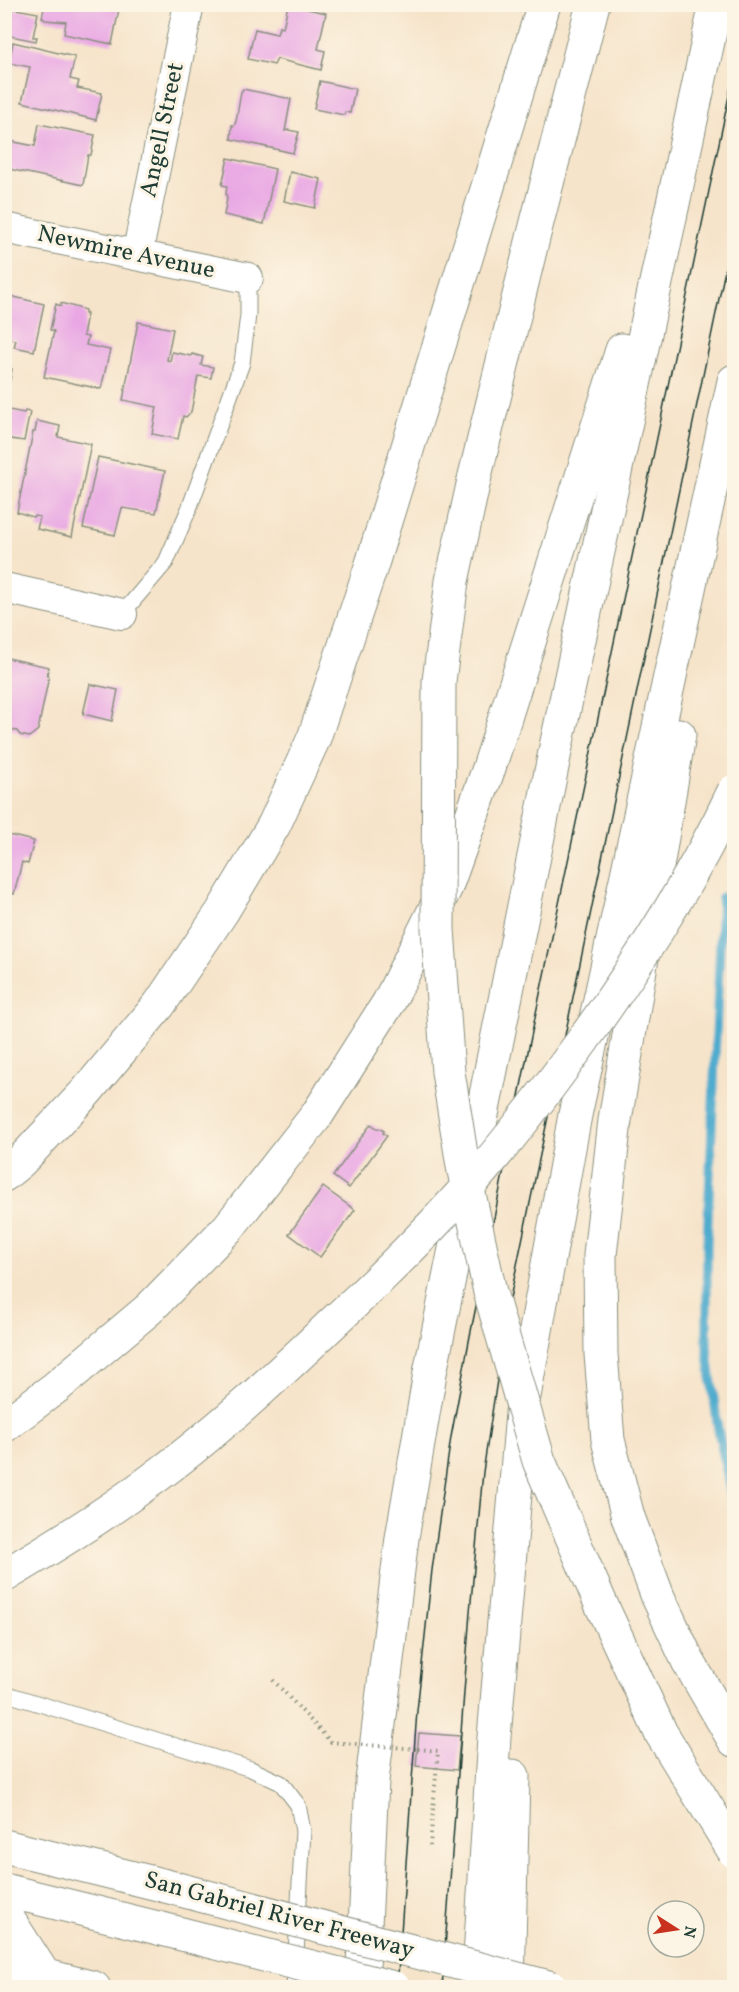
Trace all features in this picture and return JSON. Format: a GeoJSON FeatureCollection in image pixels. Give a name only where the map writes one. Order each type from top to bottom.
{"type":"FeatureCollection","features":[{"type":"Feature","properties":{"kind":"highway"},"geometry":{"type":"LineString","coordinates":[[12,1168],[86,1092],[165,995],[222,912],[268,834],[314,738],[372,564],[544,4]]}},
{"type":"Feature","properties":{"kind":"highway"},"geometry":{"type":"LineString","coordinates":[[593,4],[534,234],[474,480],[452,582],[439,681],[438,929],[448,1072],[464,1166],[490,1292],[539,1461],[601,1604],[661,1733],[735,1851]]}},
{"type":"Feature","properties":{"kind":"highway"},"geometry":{"type":"LineString","coordinates":[[362,1988],[372,1780],[402,1538],[428,1385],[559,731],[716,4]]}},
{"type":"Feature","properties":{"kind":"highway"},"geometry":{"type":"LineString","coordinates":[[4,1426],[55,1388],[149,1309],[228,1228],[317,1115],[388,1002],[446,887],[489,768],[680,172]]}},
{"type":"Feature","properties":{"kind":"highway"},"geometry":{"type":"LineString","coordinates":[[478,1988],[494,1737],[523,1402],[575,1115],[735,381]]}},
{"type":"Feature","properties":{"kind":"highway"},"geometry":{"type":"LineString","coordinates":[[735,406],[615,1120],[600,1255],[601,1354],[608,1440],[628,1517],[658,1597],[688,1661],[728,1732],[735,1740]]}},
{"type":"Feature","properties":{"kind":"highway"},"geometry":{"type":"LineString","coordinates":[[4,1576],[58,1544],[147,1483],[213,1431],[293,1361],[367,1291],[464,1192],[536,1106],[614,998],[679,895],[735,791]]}},
{"type":"Feature","properties":{"kind":"highway"},"geometry":{"type":"LineString","coordinates":[[508,1988],[523,1402]]}},
{"type":"Feature","properties":{"kind":"highway","name":"San Gabriel River Freeway"},"geometry":{"type":"LineString","coordinates":[[4,1846],[162,1885],[552,1988]]}},
{"type":"Feature","properties":{"kind":"highway"},"geometry":{"type":"LineString","coordinates":[[4,1890],[394,1988]]}},
{"type":"Feature","properties":{"kind":"highway"},"geometry":{"type":"LineString","coordinates":[[4,1921],[10,1922],[68,1983]]}},
{"type":"Feature","properties":{"kind":"highway"},"geometry":{"type":"LineString","coordinates":[[4,1965],[68,1983]]}},
{"type":"Feature","properties":{"kind":"street","name":"Angell Street"},"geometry":{"type":"LineString","coordinates":[[137,255],[189,4]]}},
{"type":"Feature","properties":{"kind":"street","name":"Newmire Avenue"},"geometry":{"type":"LineString","coordinates":[[4,228],[248,278]]}},
{"type":"Feature","properties":{"kind":"street"},"geometry":{"type":"LineString","coordinates":[[4,588],[122,614]]}},
{"type":"Feature","properties":{"kind":"lane"},"geometry":{"type":"LineString","coordinates":[[122,614],[166,561],[189,509],[242,363],[248,315],[248,278]]}},
{"type":"Feature","properties":{"kind":"lane"},"geometry":{"type":"LineString","coordinates":[[4,1693],[251,1769],[281,1783],[298,1805],[303,1831],[294,1988]]}},
{"type":"Feature","properties":{"kind":"path"},"geometry":{"type":"LineString","coordinates":[[273,1680],[331,1742],[438,1751],[430,1846]]}},
{"type":"Feature","properties":{"kind":"building"},"geometry":{"type":"Polygon","coordinates":[[[45,4],[120,4],[112,44],[64,34],[66,22],[45,20],[42,17],[45,4]]]}},
{"type":"Feature","properties":{"kind":"building"},"geometry":{"type":"Polygon","coordinates":[[[288,5],[326,13],[318,49],[325,51],[321,70],[277,59],[274,65],[248,59],[255,29],[277,34],[279,27],[283,28],[288,5]]]}},
{"type":"Feature","properties":{"kind":"building"},"geometry":{"type":"Polygon","coordinates":[[[10,8],[38,13],[33,37],[37,37],[36,41],[5,35],[10,8]]]}},
{"type":"Feature","properties":{"kind":"building"},"geometry":{"type":"Polygon","coordinates":[[[13,42],[75,57],[70,79],[79,81],[77,88],[102,93],[96,120],[22,102],[30,67],[9,63],[13,42]]]}},
{"type":"Feature","properties":{"kind":"building"},"geometry":{"type":"Polygon","coordinates":[[[320,81],[355,89],[350,113],[345,112],[344,115],[314,109],[320,81]]]}},
{"type":"Feature","properties":{"kind":"building"},"geometry":{"type":"Polygon","coordinates":[[[243,89],[291,99],[285,131],[299,132],[293,153],[231,139],[232,125],[234,126],[236,121],[243,89]]]}},
{"type":"Feature","properties":{"kind":"building"},"geometry":{"type":"Polygon","coordinates":[[[39,124],[95,135],[91,155],[88,155],[83,185],[4,168],[4,140],[35,146],[39,124]]]}},
{"type":"Feature","properties":{"kind":"building"},"geometry":{"type":"Polygon","coordinates":[[[228,158],[275,169],[264,224],[224,215],[227,186],[222,185],[228,158]]]}},
{"type":"Feature","properties":{"kind":"building"},"geometry":{"type":"Polygon","coordinates":[[[290,172],[321,179],[315,208],[284,201],[290,172]]]}},
{"type":"Feature","properties":{"kind":"building"},"geometry":{"type":"Polygon","coordinates":[[[10,296],[44,304],[34,351],[14,347],[16,340],[4,338],[4,298],[10,299],[10,296]]]}},
{"type":"Feature","properties":{"kind":"building"},"geometry":{"type":"Polygon","coordinates":[[[61,303],[85,310],[87,314],[83,336],[88,337],[86,345],[110,350],[101,389],[44,377],[54,331],[50,330],[56,304],[61,306],[61,303]]]}},
{"type":"Feature","properties":{"kind":"building"},"geometry":{"type":"Polygon","coordinates":[[[138,322],[173,329],[167,360],[170,361],[172,352],[191,356],[192,354],[203,357],[201,365],[213,367],[211,378],[198,376],[191,412],[186,417],[183,416],[178,439],[152,434],[157,407],[123,400],[138,322]]]}},
{"type":"Feature","properties":{"kind":"building"},"geometry":{"type":"Polygon","coordinates":[[[4,368],[12,369],[6,402],[4,402],[4,368]]]}},
{"type":"Feature","properties":{"kind":"building"},"geometry":{"type":"Polygon","coordinates":[[[4,409],[30,412],[24,441],[4,438],[4,409]]]}},
{"type":"Feature","properties":{"kind":"building"},"geometry":{"type":"Polygon","coordinates":[[[37,421],[60,426],[58,437],[91,444],[72,537],[37,529],[40,517],[17,512],[37,421]]]}},
{"type":"Feature","properties":{"kind":"building"},"geometry":{"type":"Polygon","coordinates":[[[98,457],[165,471],[156,513],[122,508],[115,535],[83,528],[98,457]]]}},
{"type":"Feature","properties":{"kind":"building"},"geometry":{"type":"Polygon","coordinates":[[[7,658],[49,667],[38,730],[29,737],[4,728],[4,670],[7,658]]]}},
{"type":"Feature","properties":{"kind":"building"},"geometry":{"type":"Polygon","coordinates":[[[90,684],[118,690],[112,721],[83,714],[90,684]]]}},
{"type":"Feature","properties":{"kind":"building"},"geometry":{"type":"Polygon","coordinates":[[[4,834],[34,841],[28,864],[22,862],[14,894],[4,892],[4,834]]]}},
{"type":"Feature","properties":{"kind":"building"},"geometry":{"type":"Polygon","coordinates":[[[371,1124],[384,1131],[383,1133],[387,1136],[349,1188],[333,1176],[371,1124]]]}},
{"type":"Feature","properties":{"kind":"building"},"geometry":{"type":"Polygon","coordinates":[[[323,1187],[355,1210],[320,1257],[289,1234],[323,1187]]]}},
{"type":"Feature","properties":{"kind":"building"},"geometry":{"type":"Polygon","coordinates":[[[419,1733],[460,1736],[457,1770],[416,1766],[419,1733]]]}},
{"type":"Feature","properties":{"kind":"waterway"},"geometry":{"type":"LineString","coordinates":[[722,897],[707,1244],[707,1347],[718,1429],[734,1510]]}},
{"type":"Feature","properties":{"kind":"tram line"},"geometry":{"type":"LineString","coordinates":[[397,1988],[417,1711],[432,1570],[451,1437],[532,1032],[734,72]]}},
{"type":"Feature","properties":{"kind":"tram line"},"geometry":{"type":"LineString","coordinates":[[442,1988],[470,1612],[483,1472],[508,1308],[734,227]]}}]}
